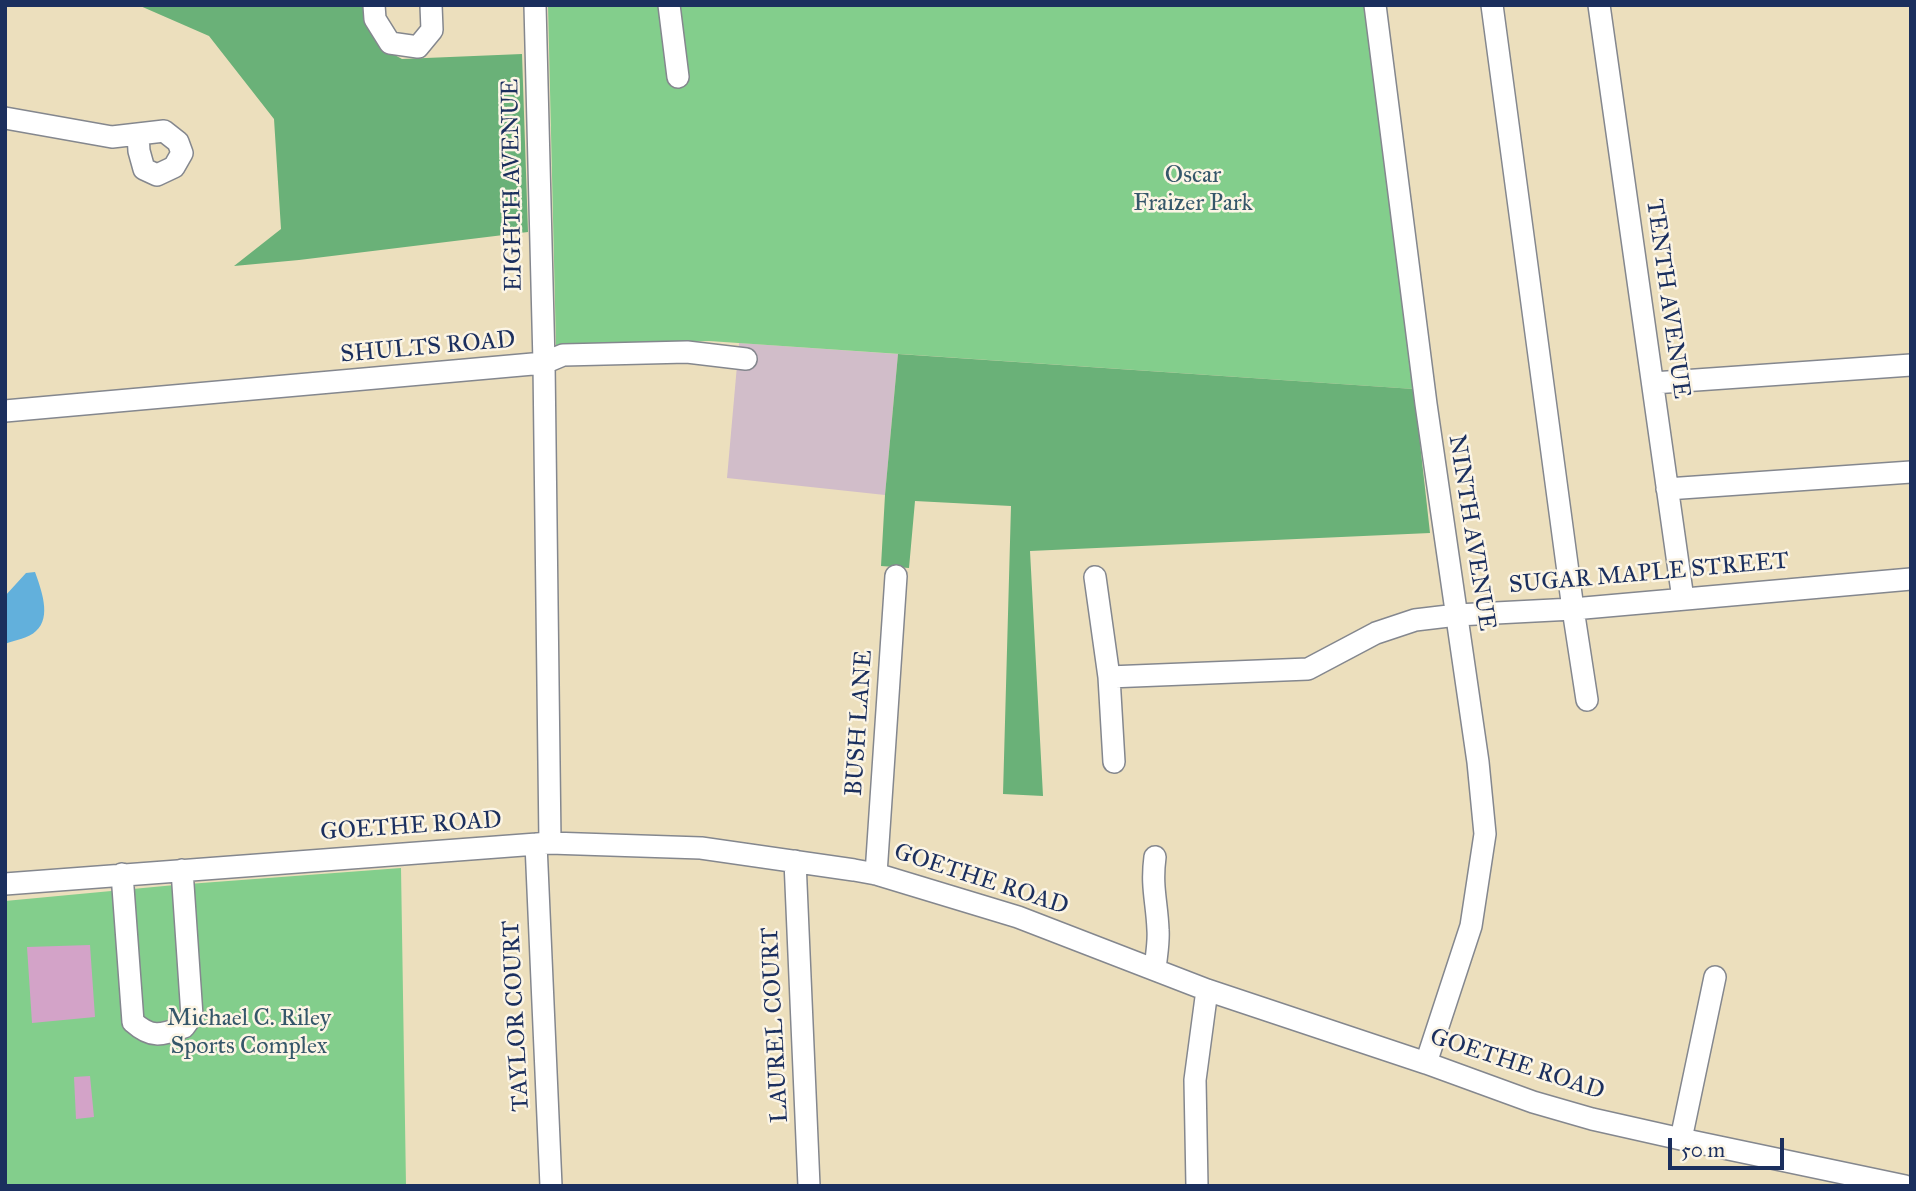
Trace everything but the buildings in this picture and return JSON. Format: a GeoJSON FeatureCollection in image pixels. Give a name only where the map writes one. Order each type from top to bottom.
{"type":"FeatureCollection","features":[{"type":"Feature","properties":{"kind":"street"},"geometry":{"type":"LineString","coordinates":[[374,5],[375,19],[390,43],[418,47],[432,30],[431,5]]}},
{"type":"Feature","properties":{"kind":"street","name":"EIGHTH AVENUE"},"geometry":{"type":"LineString","coordinates":[[536,5],[544,363]]}},
{"type":"Feature","properties":{"kind":"street"},"geometry":{"type":"LineString","coordinates":[[669,5],[678,77]]}},
{"type":"Feature","properties":{"kind":"street","name":"NINTH AVENUE"},"geometry":{"type":"LineString","coordinates":[[1376,5],[1426,404],[1478,762],[1485,834],[1471,926],[1426,1063]]}},
{"type":"Feature","properties":{"kind":"street"},"geometry":{"type":"LineString","coordinates":[[1492,5],[1587,700]]}},
{"type":"Feature","properties":{"kind":"street","name":"TENTH AVENUE"},"geometry":{"type":"LineString","coordinates":[[1599,5],[1683,599]]}},
{"type":"Feature","properties":{"kind":"street"},"geometry":{"type":"LineString","coordinates":[[5,118],[112,137],[138,134]]}},
{"type":"Feature","properties":{"kind":"street"},"geometry":{"type":"LineString","coordinates":[[544,363],[563,355],[687,352],[747,359]]}},
{"type":"Feature","properties":{"kind":"street","name":"SHULTS ROAD"},"geometry":{"type":"LineString","coordinates":[[5,411],[544,363],[543,844]]}},
{"type":"Feature","properties":{"kind":"street"},"geometry":{"type":"LineString","coordinates":[[1653,383],[1911,365]]}},
{"type":"Feature","properties":{"kind":"street"},"geometry":{"type":"LineString","coordinates":[[1667,489],[1911,472]]}},
{"type":"Feature","properties":{"kind":"street","name":"BUSH LANE"},"geometry":{"type":"LineString","coordinates":[[876,874],[896,576]]}},
{"type":"Feature","properties":{"kind":"street"},"geometry":{"type":"LineString","coordinates":[[1095,577],[1109,677],[1114,762]]}},
{"type":"Feature","properties":{"kind":"street","name":"SUGAR MAPLE STREET"},"geometry":{"type":"LineString","coordinates":[[1109,677],[1308,669],[1376,633],[1415,620],[1911,579]]}},
{"type":"Feature","properties":{"kind":"street","name":"GOETHE ROAD"},"geometry":{"type":"LineString","coordinates":[[5,884],[543,844],[701,848],[795,861],[876,874],[1018,917],[1207,990],[1426,1063],[1533,1102],[1592,1119],[1905,1186]]}},
{"type":"Feature","properties":{"kind":"street","name":"TAYLOR COURT"},"geometry":{"type":"LineString","coordinates":[[543,844],[551,1186]]}},
{"type":"Feature","properties":{"kind":"street"},"geometry":{"type":"LineString","coordinates":[[1155,857],[1152,875],[1153,898],[1159,932],[1155,970]]}},
{"type":"Feature","properties":{"kind":"street","name":"LAUREL COURT"},"geometry":{"type":"LineString","coordinates":[[795,861],[809,1186]]}},
{"type":"Feature","properties":{"kind":"street"},"geometry":{"type":"LineString","coordinates":[[122,874],[133,1022],[153,1035],[184,1027],[192,1016],[183,870]]}},
{"type":"Feature","properties":{"kind":"street"},"geometry":{"type":"LineString","coordinates":[[1681,1139],[1715,977]]}},
{"type":"Feature","properties":{"kind":"street"},"geometry":{"type":"LineString","coordinates":[[1197,1186],[1195,1080],[1207,990]]}},
{"type":"Feature","properties":{"kind":"shaded area"},"geometry":{"type":"Polygon","coordinates":[[[739,343],[898,354],[885,495],[727,478],[739,343]]]}},
{"type":"Feature","properties":{"kind":"green space"},"geometry":{"type":"Polygon","coordinates":[[[138,5],[367,5],[380,47],[402,59],[522,54],[528,232],[234,266],[281,229],[274,119],[209,36],[138,5]]]}},
{"type":"Feature","properties":{"kind":"green space","name":"Oscar Fraizer Park"},"geometry":{"type":"Polygon","coordinates":[[[548,5],[1365,5],[1414,389],[709,341],[556,346],[548,5]]]}},
{"type":"Feature","properties":{"kind":"green space"},"geometry":{"type":"Polygon","coordinates":[[[898,354],[1414,389],[1430,533],[1030,551],[1043,796],[1003,794],[1011,506],[915,501],[909,568],[881,566],[898,354]]]}},
{"type":"Feature","properties":{"kind":"green space","name":"Michael C. Riley Sports Complex"},"geometry":{"type":"Polygon","coordinates":[[[401,868],[406,1186],[5,1186],[5,901],[401,868]]]}},
{"type":"Feature","properties":{"kind":"water"},"geometry":{"type":"Polygon","coordinates":[[[35,572],[44,603],[41,625],[30,635],[5,644],[5,596],[26,573],[35,572]]]}}]}
